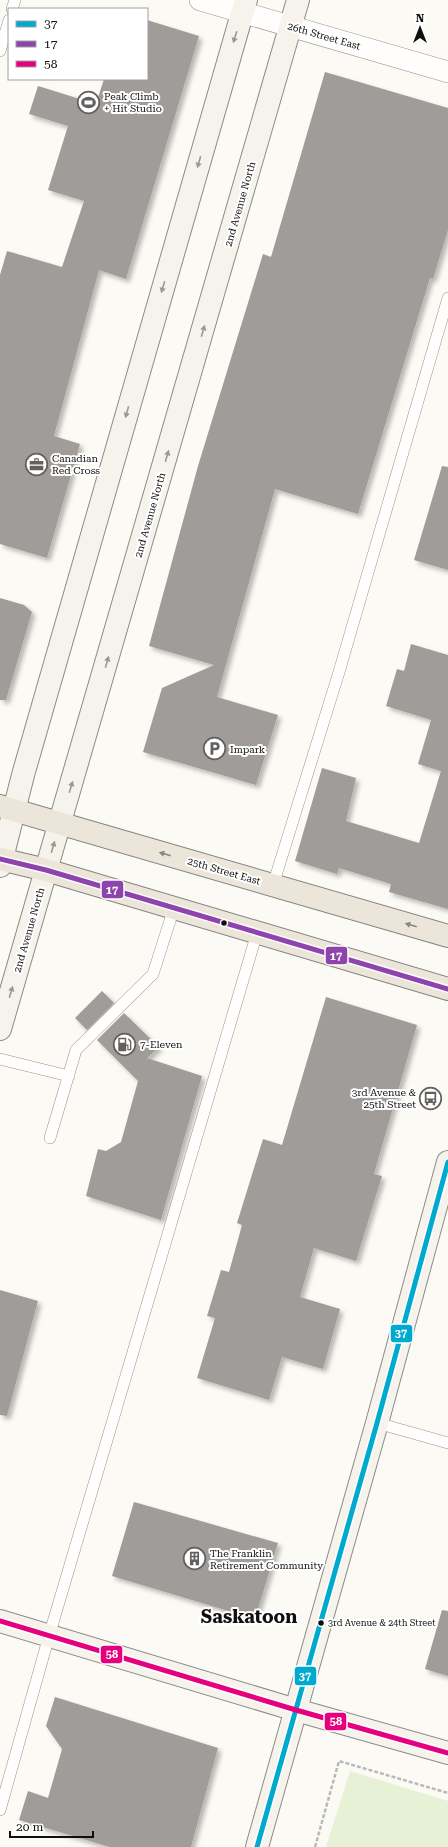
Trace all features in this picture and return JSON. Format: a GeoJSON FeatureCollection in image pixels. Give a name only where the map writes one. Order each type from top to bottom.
{"type":"FeatureCollection","features":[{"type":"Feature","properties":{"kind":"main road","name":"2nd Avenue North"},"geometry":{"type":"LineString","coordinates":[[0,1029],[298,0]]}},
{"type":"Feature","properties":{"kind":"main road"},"geometry":{"type":"LineString","coordinates":[[245,6],[7,808],[1,861],[46,870],[448,989]]}},
{"type":"Feature","properties":{"kind":"main road","name":"25th Street East"},"geometry":{"type":"LineString","coordinates":[[7,808],[448,936]]}},
{"type":"Feature","properties":{"kind":"main road"},"geometry":{"type":"LineString","coordinates":[[257,1847],[377,1424],[448,1162]]}},
{"type":"Feature","properties":{"kind":"main road"},"geometry":{"type":"LineString","coordinates":[[0,1621],[296,1710],[448,1753]]}},
{"type":"Feature","properties":{"kind":"street","name":"26th Street East"},"geometry":{"type":"LineString","coordinates":[[200,0],[245,6],[291,26],[448,72]]}},
{"type":"Feature","properties":{"kind":"lane"},"geometry":{"type":"LineString","coordinates":[[0,51],[8,23]]}},
{"type":"Feature","properties":{"kind":"lane"},"geometry":{"type":"LineString","coordinates":[[272,885],[339,672],[448,298]]}},
{"type":"Feature","properties":{"kind":"lane"},"geometry":{"type":"LineString","coordinates":[[50,1138],[76,1050],[153,974],[174,908]]}},
{"type":"Feature","properties":{"kind":"lane"},"geometry":{"type":"LineString","coordinates":[[0,1810],[49,1636],[257,933]]}},
{"type":"Feature","properties":{"kind":"lane"},"geometry":{"type":"LineString","coordinates":[[0,1059],[69,1076]]}},
{"type":"Feature","properties":{"kind":"lane"},"geometry":{"type":"LineString","coordinates":[[377,1424],[448,1443]]}},
{"type":"Feature","properties":{"kind":"path"},"geometry":{"type":"LineString","coordinates":[[315,1847],[340,1761],[448,1793]]}},
{"type":"Feature","properties":{"kind":"green space"},"geometry":{"type":"Polygon","coordinates":[[[350,1771],[448,1801],[448,1847],[326,1847],[350,1771]]]}},
{"type":"Feature","properties":{"kind":"building"},"geometry":{"type":"Polygon","coordinates":[[[148,20],[199,36],[126,279],[99,270],[54,436],[80,444],[47,558],[0,544],[0,275],[7,251],[62,267],[84,201],[48,190],[68,126],[29,114],[38,86],[96,104],[104,80],[148,80],[148,20]]]}},
{"type":"Feature","properties":{"kind":"building"},"geometry":{"type":"Polygon","coordinates":[[[325,72],[448,108],[448,230],[433,279],[430,278],[358,514],[275,489],[217,697],[278,715],[256,785],[143,752],[162,688],[214,665],[149,646],[198,466],[263,254],[271,257],[325,72]]]}},
{"type":"Feature","properties":{"kind":"building"},"geometry":{"type":"Polygon","coordinates":[[[442,466],[448,467],[448,570],[414,560],[442,466]]]}},
{"type":"Feature","properties":{"kind":"building"},"geometry":{"type":"Polygon","coordinates":[[[0,598],[24,605],[32,612],[6,700],[0,700],[0,598]]]}},
{"type":"Feature","properties":{"kind":"building"},"geometry":{"type":"Polygon","coordinates":[[[411,644],[448,655],[448,909],[389,892],[391,884],[339,868],[337,874],[295,861],[322,768],[356,778],[346,821],[419,843],[441,771],[418,764],[431,720],[386,706],[397,669],[404,671],[411,644]]]}},
{"type":"Feature","properties":{"kind":"building"},"geometry":{"type":"Polygon","coordinates":[[[102,991],[114,1003],[87,1030],[75,1018],[102,991]]]}},
{"type":"Feature","properties":{"kind":"building"},"geometry":{"type":"Polygon","coordinates":[[[326,997],[417,1025],[374,1174],[382,1176],[356,1261],[314,1248],[300,1297],[340,1309],[323,1369],[282,1357],[269,1400],[197,1378],[215,1318],[207,1316],[221,1270],[229,1272],[242,1225],[237,1223],[263,1139],[282,1145],[326,997]]]}},
{"type":"Feature","properties":{"kind":"building"},"geometry":{"type":"Polygon","coordinates":[[[124,1013],[159,1047],[147,1058],[202,1076],[161,1220],[86,1196],[98,1149],[106,1151],[121,1142],[138,1081],[97,1040],[124,1013]]]}},
{"type":"Feature","properties":{"kind":"building"},"geometry":{"type":"Polygon","coordinates":[[[0,1290],[38,1301],[7,1416],[0,1415],[0,1290]]]}},
{"type":"Feature","properties":{"kind":"building","name":"The Franklin Retirement Community"},"geometry":{"type":"Polygon","coordinates":[[[134,1502],[278,1543],[255,1619],[112,1576],[134,1502]]]}},
{"type":"Feature","properties":{"kind":"building"},"geometry":{"type":"Polygon","coordinates":[[[442,1610],[448,1611],[448,1676],[425,1669],[442,1610]]]}},
{"type":"Feature","properties":{"kind":"building"},"geometry":{"type":"Polygon","coordinates":[[[55,1697],[218,1748],[191,1847],[110,1847],[19,1820],[28,1791],[48,1798],[62,1749],[46,1726],[55,1697]]]}},
{"type":"Feature","properties":{"kind":"transit line","name":"17"},"geometry":{"type":"LineString","coordinates":[[0,859],[46,870],[448,989]]}},
{"type":"Feature","properties":{"kind":"transit line","name":"37"},"geometry":{"type":"LineString","coordinates":[[257,1847],[377,1423],[448,1162]]}},
{"type":"Feature","properties":{"kind":"transit line","name":"58"},"geometry":{"type":"LineString","coordinates":[[0,1621],[296,1710],[448,1753]]}},
{"type":"Feature","properties":{"kind":"place","name":"Peak Climb + Hit Studio"},"geometry":{"type":"Point","coordinates":[89,102]}},
{"type":"Feature","properties":{"kind":"place","name":"Canadian Red Cross"},"geometry":{"type":"Point","coordinates":[37,464]}},
{"type":"Feature","properties":{"kind":"place","name":"Impark"},"geometry":{"type":"Point","coordinates":[214,749]}},
{"type":"Feature","properties":{"kind":"place","name":"7-Eleven"},"geometry":{"type":"Point","coordinates":[125,1044]}},
{"type":"Feature","properties":{"kind":"place","name":"3rd Avenue & 25th Street"},"geometry":{"type":"Point","coordinates":[431,1098]}},
{"type":"Feature","properties":{"kind":"place","name":"The Franklin Retirement Community"},"geometry":{"type":"Point","coordinates":[195,1559]}},
{"type":"Feature","properties":{"kind":"place","name":"3rd Avenue & 24th Street"},"geometry":{"type":"Point","coordinates":[321,1623]}},
{"type":"Feature","properties":{"kind":"district","name":"Saskatoon"},"geometry":{"type":"Point","coordinates":[249,1616]}}]}
